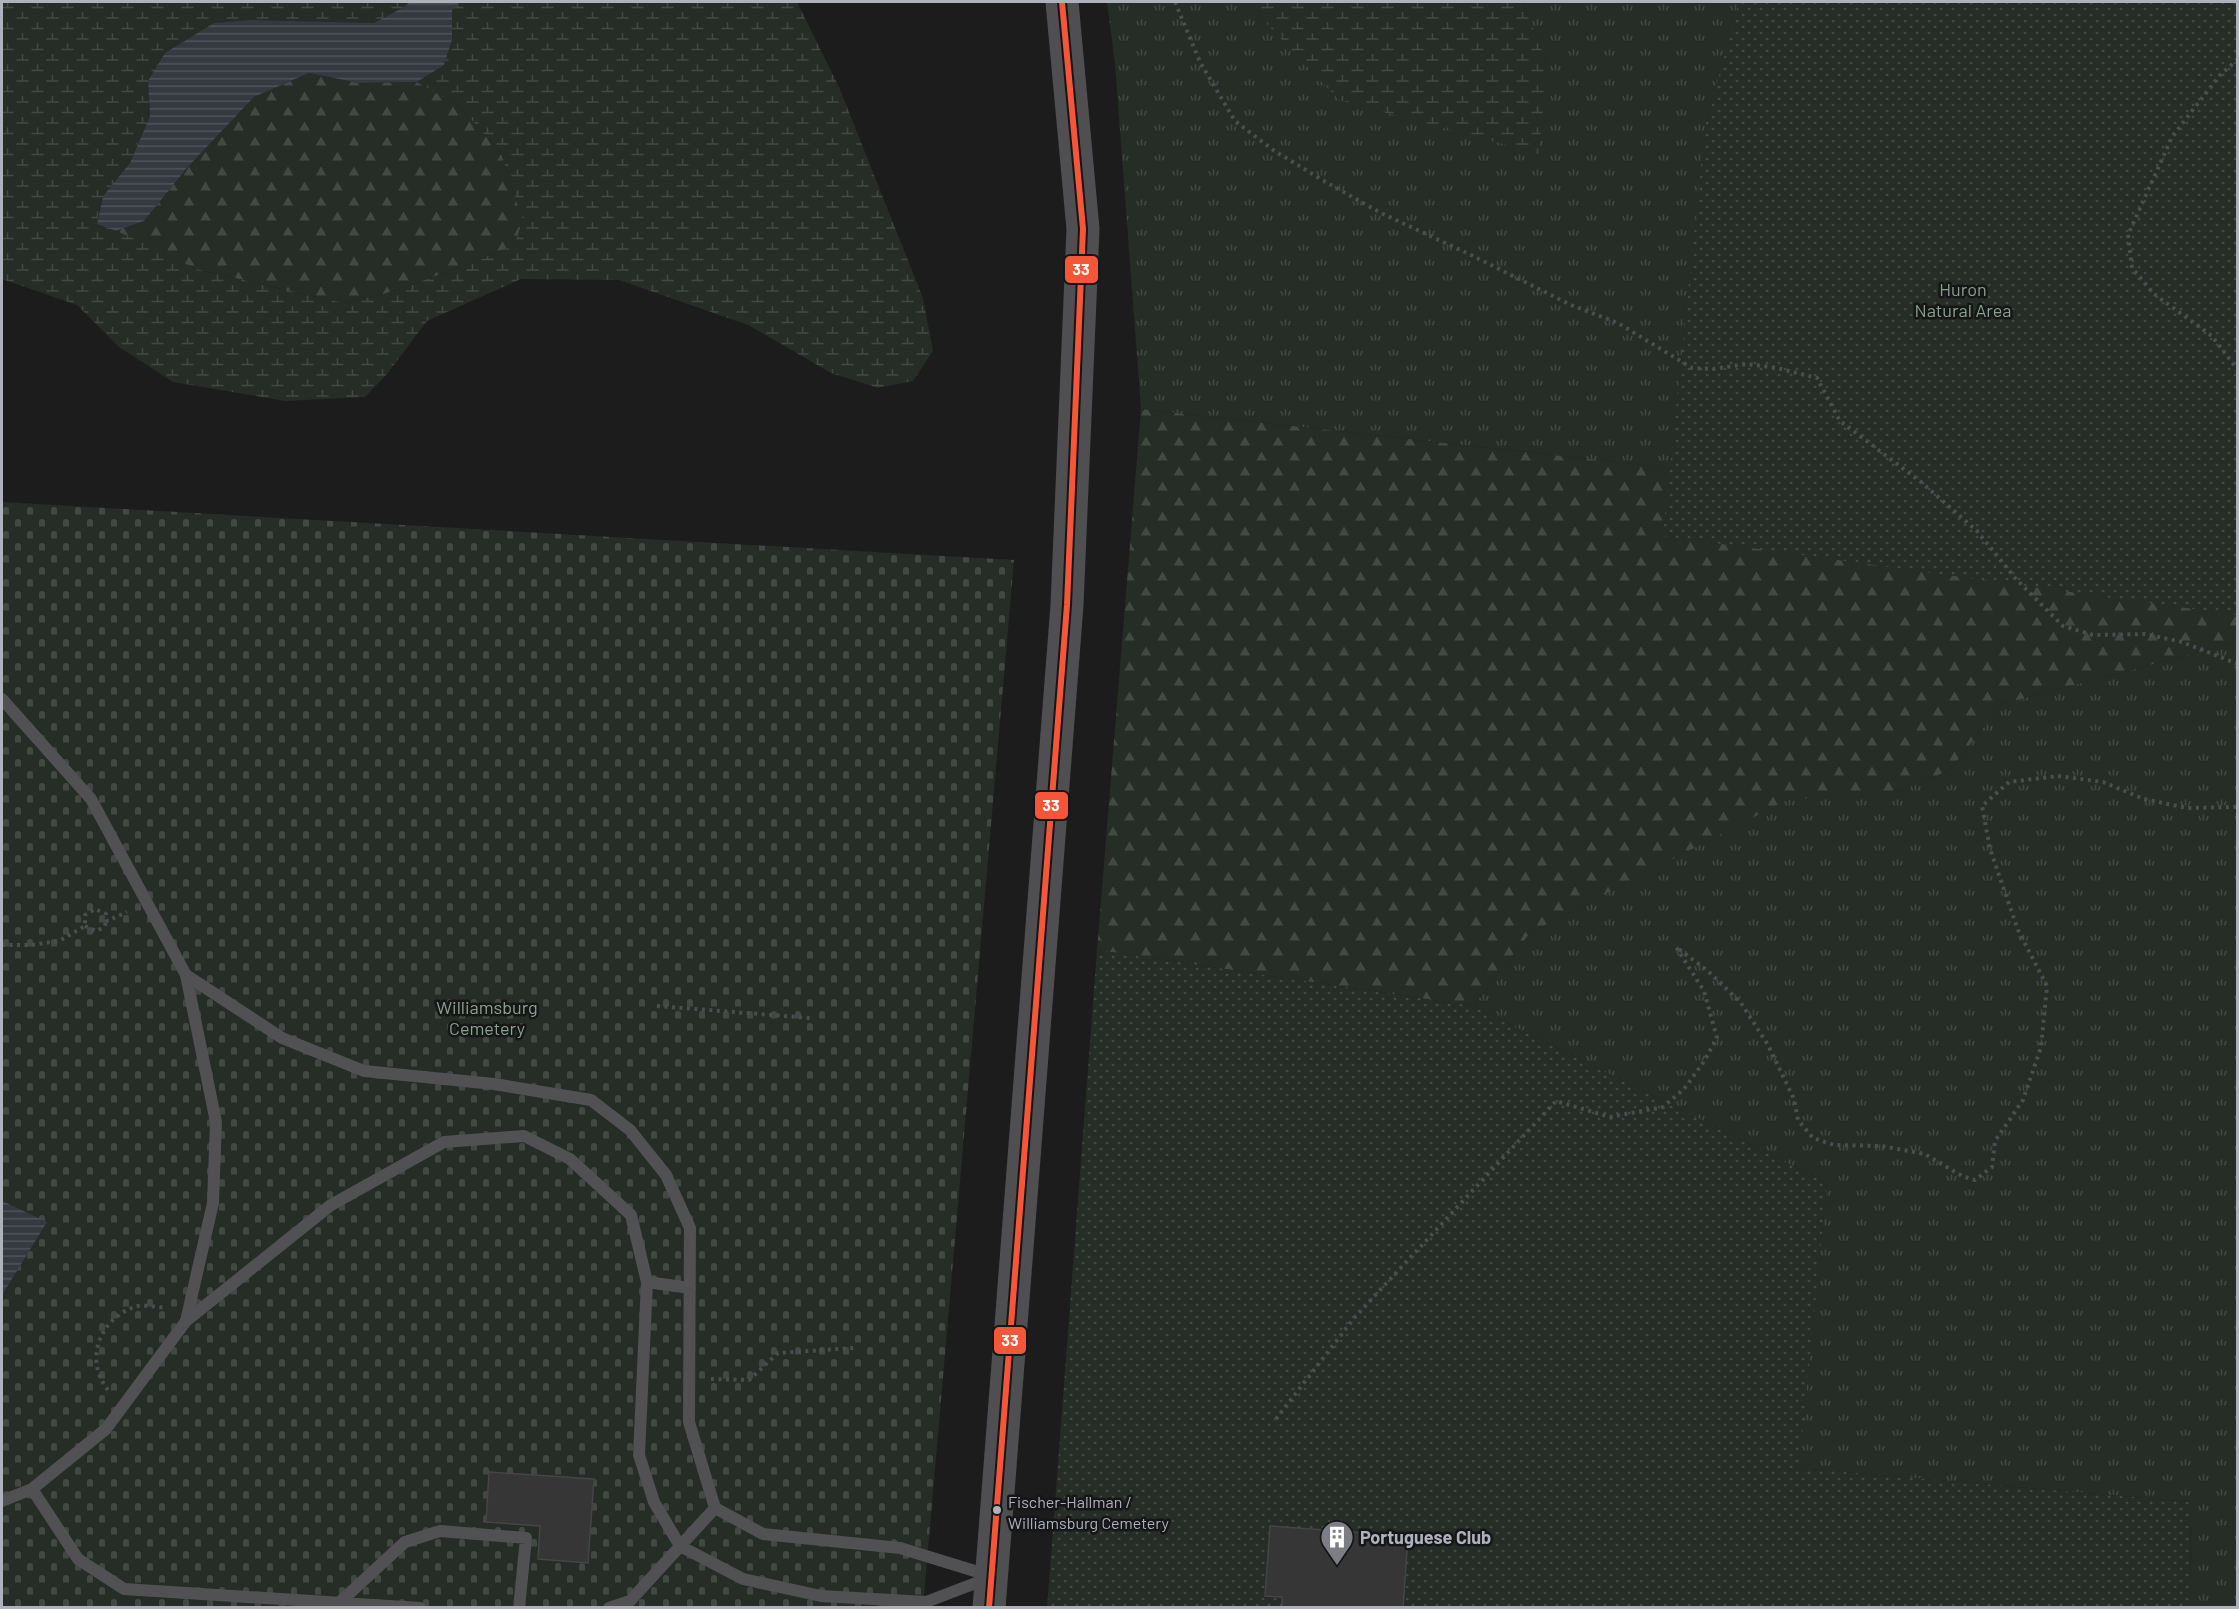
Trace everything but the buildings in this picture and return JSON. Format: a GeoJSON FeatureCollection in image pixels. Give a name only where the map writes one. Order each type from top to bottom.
{"type":"FeatureCollection","features":[{"type":"Feature","properties":{"kind":"main road"},"geometry":{"type":"LineString","coordinates":[[991,1592],[1067,594],[1083,229],[1062,2]]}},
{"type":"Feature","properties":{"kind":"lane"},"geometry":{"type":"LineString","coordinates":[[2,699],[91,799],[186,975],[216,1122],[213,1203],[186,1321]]}},
{"type":"Feature","properties":{"kind":"lane"},"geometry":{"type":"LineString","coordinates":[[186,975],[282,1038],[364,1071],[495,1084],[591,1100],[630,1130],[666,1175],[690,1228],[689,1422],[715,1508],[763,1534],[900,1548],[991,1592]]}},
{"type":"Feature","properties":{"kind":"lane"},"geometry":{"type":"LineString","coordinates":[[2,1501],[33,1489],[106,1429],[186,1321],[331,1205],[444,1142],[524,1136],[570,1159],[631,1215],[647,1282],[639,1455],[654,1502],[680,1546],[743,1578],[821,1596],[926,1602],[991,1592]]}},
{"type":"Feature","properties":{"kind":"lane"},"geometry":{"type":"LineString","coordinates":[[647,1282],[690,1288]]}},
{"type":"Feature","properties":{"kind":"lane"},"geometry":{"type":"LineString","coordinates":[[33,1489],[78,1559],[124,1589],[420,1608]]}},
{"type":"Feature","properties":{"kind":"lane"},"geometry":{"type":"LineString","coordinates":[[609,1608],[630,1601],[715,1508]]}},
{"type":"Feature","properties":{"kind":"lane"},"geometry":{"type":"LineString","coordinates":[[340,1602],[405,1542],[440,1531],[526,1538],[519,1608]]}},
{"type":"Feature","properties":{"kind":"path"},"geometry":{"type":"LineString","coordinates":[[1175,2],[1200,62],[1234,121],[1274,150],[1381,213],[1571,305],[1618,323],[1692,368],[1713,369],[1747,364],[1777,368],[1817,378],[1840,421],[1921,482],[1977,531],[2015,578],[2063,626],[2093,635],[2145,634],[2182,642],[2238,664]]}},
{"type":"Feature","properties":{"kind":"path"},"geometry":{"type":"LineString","coordinates":[[2238,59],[2220,75],[2172,137],[2128,235],[2133,268],[2140,277],[2154,294],[2212,336],[2238,370]]}},
{"type":"Feature","properties":{"kind":"path"},"geometry":{"type":"LineString","coordinates":[[1276,1419],[1355,1317],[1557,1101],[1610,1117],[1663,1107],[1684,1089],[1703,1063],[1717,1038],[1704,991],[1676,947],[1708,971],[1741,1002],[1773,1056],[1794,1098],[1798,1120],[1813,1138],[1834,1145],[1881,1146],[1925,1155],[1962,1176],[1976,1180],[1992,1167],[1995,1142],[2023,1100],[2041,1047],[2047,986],[2018,930],[1990,849],[1982,806],[2009,782],[2058,776],[2103,782],[2144,799],[2187,808],[2238,807]]}},
{"type":"Feature","properties":{"kind":"path"},"geometry":{"type":"LineString","coordinates":[[86,926],[96,931],[103,928],[107,921],[146,902]]}},
{"type":"Feature","properties":{"kind":"path"},"geometry":{"type":"LineString","coordinates":[[86,926],[86,915],[95,909],[106,914],[107,921]]}},
{"type":"Feature","properties":{"kind":"path"},"geometry":{"type":"LineString","coordinates":[[2,945],[31,945],[59,941],[86,926]]}},
{"type":"Feature","properties":{"kind":"path"},"geometry":{"type":"LineString","coordinates":[[657,1006],[810,1018]]}},
{"type":"Feature","properties":{"kind":"path"},"geometry":{"type":"LineString","coordinates":[[122,1407],[105,1386],[97,1365],[96,1345],[102,1330],[117,1315],[136,1306],[165,1308],[186,1321]]}},
{"type":"Feature","properties":{"kind":"path"},"geometry":{"type":"LineString","coordinates":[[690,1378],[749,1380],[778,1353],[854,1348]]}},
{"type":"Feature","properties":{"kind":"green space"},"geometry":{"type":"Polygon","coordinates":[[[2,2],[410,2],[374,23],[249,20],[214,23],[148,81],[150,116],[130,163],[103,196],[97,223],[196,269],[343,303],[384,294],[459,268],[514,245],[523,221],[501,153],[460,107],[417,82],[444,65],[452,40],[451,10],[460,2],[797,2],[839,87],[923,298],[933,351],[913,381],[878,388],[831,373],[748,325],[619,280],[521,279],[427,321],[387,374],[365,397],[285,401],[173,382],[119,347],[77,305],[2,279],[2,2]]]}},
{"type":"Feature","properties":{"kind":"green space"},"geometry":{"type":"Polygon","coordinates":[[[1107,2],[1251,2],[1266,23],[1547,64],[1523,2],[1854,2],[1669,468],[1141,409],[1115,64],[1107,2]]]}},
{"type":"Feature","properties":{"kind":"green space"},"geometry":{"type":"Polygon","coordinates":[[[1251,2],[1523,2],[1547,64],[1539,154],[1339,100],[1266,23],[1251,2]]]}},
{"type":"Feature","properties":{"kind":"green space","name":"Huron Natural Area"},"geometry":{"type":"Polygon","coordinates":[[[1739,2],[2237,2],[2237,615],[1663,536],[1705,127],[1739,2]]]}},
{"type":"Feature","properties":{"kind":"green space"},"geometry":{"type":"Polygon","coordinates":[[[2237,2],[2237,642],[2002,704],[1950,770],[1902,790],[1787,800],[1530,933],[1473,1006],[1097,950],[1141,409],[1669,468],[1725,158],[2237,2]]]}},
{"type":"Feature","properties":{"kind":"green space"},"geometry":{"type":"Polygon","coordinates":[[[309,73],[359,83],[417,82],[460,107],[501,153],[523,221],[514,245],[459,268],[384,294],[343,303],[196,269],[116,231],[144,221],[186,169],[254,97],[309,73]]]}},
{"type":"Feature","properties":{"kind":"green space","name":"Williamsburg Cemetery"},"geometry":{"type":"Polygon","coordinates":[[[2,502],[1014,560],[923,1607],[2,1607],[2,502]]]}},
{"type":"Feature","properties":{"kind":"green space"},"geometry":{"type":"Polygon","coordinates":[[[2237,642],[2237,1607],[2190,1607],[2191,1502],[1798,1468],[1827,1183],[1473,1006],[1530,933],[1787,799],[1902,790],[1950,770],[2002,704],[2237,642]]]}},
{"type":"Feature","properties":{"kind":"green space"},"geometry":{"type":"Polygon","coordinates":[[[1097,950],[1473,1006],[1827,1183],[1799,1468],[2191,1502],[2190,1607],[1047,1608],[1097,950]]]}},
{"type":"Feature","properties":{"kind":"shaded area"},"geometry":{"type":"Polygon","coordinates":[[[410,2],[460,2],[452,10],[452,40],[444,65],[417,82],[359,83],[309,73],[254,97],[186,169],[144,221],[116,231],[97,224],[103,196],[130,163],[150,116],[148,81],[165,53],[214,23],[249,20],[374,23],[410,2]]]}},
{"type":"Feature","properties":{"kind":"shaded area"},"geometry":{"type":"Polygon","coordinates":[[[2,1201],[47,1222],[2,1295],[2,1201]]]}},
{"type":"Feature","properties":{"kind":"transit line","name":"33"},"geometry":{"type":"LineString","coordinates":[[989,1608],[1067,605],[1083,229],[1062,2]]}},
{"type":"Feature","properties":{"kind":"place","name":"Fischer-Hallman / Williamsburg Cemetery"},"geometry":{"type":"Point","coordinates":[997,1510]}},
{"type":"Feature","properties":{"kind":"place","name":"Portuguese Club"},"geometry":{"type":"Point","coordinates":[1337,1566]}}]}
